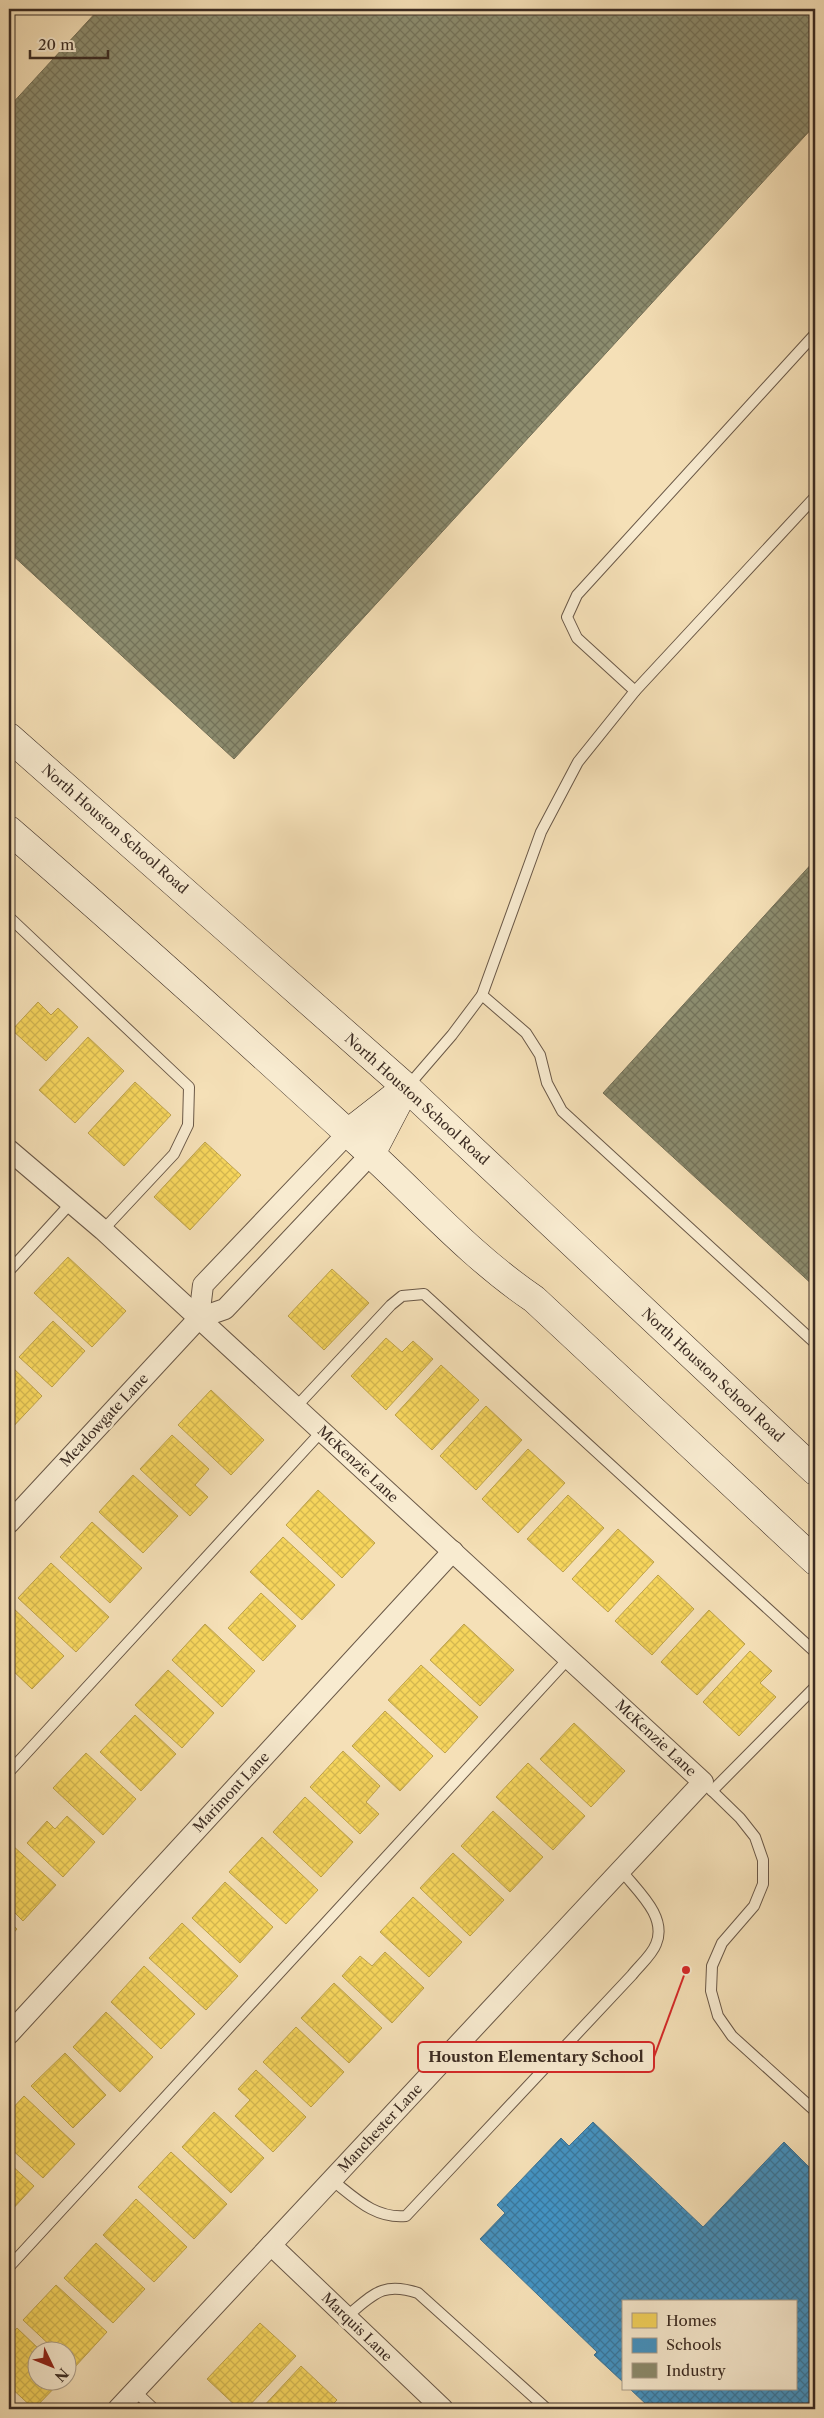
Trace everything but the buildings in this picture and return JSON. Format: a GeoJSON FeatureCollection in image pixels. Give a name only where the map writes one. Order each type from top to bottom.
{"type":"FeatureCollection","features":[{"type":"Feature","properties":{"kind":"main road","name":"North Houston School Road"},"geometry":{"type":"LineString","coordinates":[[9,737],[406,1087],[815,1471]]}},
{"type":"Feature","properties":{"kind":"main road"},"geometry":{"type":"LineString","coordinates":[[9,830],[116,922],[371,1154],[498,1274],[534,1299],[815,1561]]}},
{"type":"Feature","properties":{"kind":"main road"},"geometry":{"type":"LineString","coordinates":[[348,1133],[406,1087]]}},
{"type":"Feature","properties":{"kind":"main road"},"geometry":{"type":"LineString","coordinates":[[371,1154],[406,1087]]}},
{"type":"Feature","properties":{"kind":"street"},"geometry":{"type":"LineString","coordinates":[[199,1318],[203,1285],[348,1133]]}},
{"type":"Feature","properties":{"kind":"street","name":"McKenzie Lane"},"geometry":{"type":"LineString","coordinates":[[9,1150],[103,1230],[708,1786]]}},
{"type":"Feature","properties":{"kind":"street","name":"Meadowgate Lane"},"geometry":{"type":"LineString","coordinates":[[9,1523],[199,1318],[225,1309],[371,1154]]}},
{"type":"Feature","properties":{"kind":"street","name":"Marimont Lane"},"geometry":{"type":"LineString","coordinates":[[9,2034],[452,1551]]}},
{"type":"Feature","properties":{"kind":"street","name":"Manchester Lane"},"geometry":{"type":"LineString","coordinates":[[118,2409],[620,1870],[708,1786]]}},
{"type":"Feature","properties":{"kind":"street","name":"Marquis Lane"},"geometry":{"type":"LineString","coordinates":[[271,2245],[443,2409]]}},
{"type":"Feature","properties":{"kind":"lane"},"geometry":{"type":"LineString","coordinates":[[634,691],[577,638],[567,618],[577,594],[815,334]]}},
{"type":"Feature","properties":{"kind":"lane"},"geometry":{"type":"LineString","coordinates":[[406,1087],[452,1035],[482,995],[541,832],[578,762],[634,691],[815,496]]}},
{"type":"Feature","properties":{"kind":"lane"},"geometry":{"type":"LineString","coordinates":[[9,917],[189,1087],[188,1125],[174,1154],[103,1230]]}},
{"type":"Feature","properties":{"kind":"lane"},"geometry":{"type":"LineString","coordinates":[[482,995],[526,1033],[540,1055],[547,1083],[562,1111],[815,1343]]}},
{"type":"Feature","properties":{"kind":"lane"},"geometry":{"type":"LineString","coordinates":[[9,1271],[71,1203]]}},
{"type":"Feature","properties":{"kind":"lane"},"geometry":{"type":"LineString","coordinates":[[296,1407],[391,1305],[402,1296],[424,1294],[815,1652]]}},
{"type":"Feature","properties":{"kind":"lane"},"geometry":{"type":"LineString","coordinates":[[9,1772],[322,1431]]}},
{"type":"Feature","properties":{"kind":"lane"},"geometry":{"type":"LineString","coordinates":[[9,2267],[569,1658]]}},
{"type":"Feature","properties":{"kind":"lane"},"geometry":{"type":"LineString","coordinates":[[815,1687],[708,1786],[740,1818],[755,1837],[763,1860],[762,1884],[754,1906],[722,1943],[712,1966],[711,1991],[718,2016],[732,2036],[815,2111]]}},
{"type":"Feature","properties":{"kind":"lane"},"geometry":{"type":"LineString","coordinates":[[332,2180],[368,2208],[391,2217],[406,2216],[632,1975],[656,1944],[659,1928],[653,1911],[620,1870]]}},
{"type":"Feature","properties":{"kind":"lane"},"geometry":{"type":"LineString","coordinates":[[346,2317],[377,2292],[400,2287],[418,2293],[547,2409]]}},
{"type":"Feature","properties":{"kind":"lane"},"geometry":{"type":"LineString","coordinates":[[135,2391],[154,2409]]}},
{"type":"Feature","properties":{"kind":"place","name":"Houston Elementary School"},"geometry":{"type":"Point","coordinates":[686,1970]}}]}
